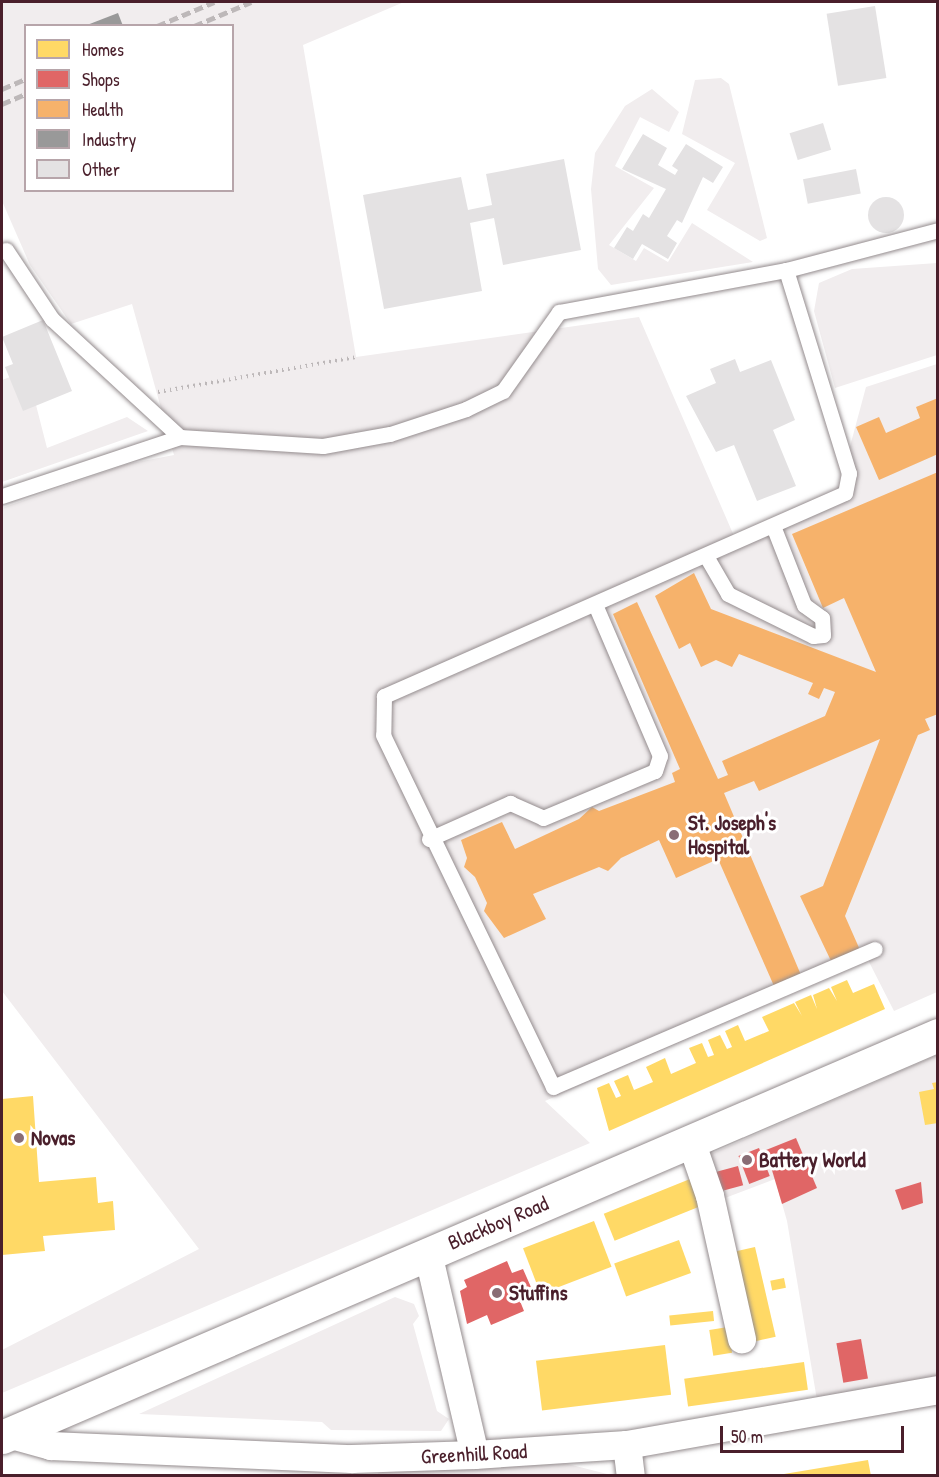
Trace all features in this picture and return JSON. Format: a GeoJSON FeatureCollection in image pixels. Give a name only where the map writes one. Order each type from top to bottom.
{"type":"FeatureCollection","features":[{"type":"Feature","properties":{"kind":"main road","name":"Blackboy Road"},"geometry":{"type":"LineString","coordinates":[[5,1435],[57,1409],[938,1035]]}},
{"type":"Feature","properties":{"kind":"street"},"geometry":{"type":"LineString","coordinates":[[691,1141],[710,1196],[742,1339]]}},
{"type":"Feature","properties":{"kind":"street"},"geometry":{"type":"LineString","coordinates":[[428,1253],[475,1455]]}},
{"type":"Feature","properties":{"kind":"street","name":"Greenhill Road"},"geometry":{"type":"LineString","coordinates":[[5,1435],[51,1446],[353,1467],[475,1455],[627,1445],[937,1399]]}},
{"type":"Feature","properties":{"kind":"street"},"geometry":{"type":"LineString","coordinates":[[627,1445],[631,1476]]}},
{"type":"Feature","properties":{"kind":"lane"},"geometry":{"type":"LineString","coordinates":[[2,496],[180,437],[323,446],[390,434],[466,410],[503,391],[559,312],[786,270],[938,230]]}},
{"type":"Feature","properties":{"kind":"lane"},"geometry":{"type":"LineString","coordinates":[[6,250],[52,318],[134,399],[180,437]]}},
{"type":"Feature","properties":{"kind":"lane"},"geometry":{"type":"LineString","coordinates":[[786,270],[849,473],[845,493],[384,696],[384,735],[429,839],[553,1087],[875,949]]}},
{"type":"Feature","properties":{"kind":"lane"},"geometry":{"type":"LineString","coordinates":[[706,555],[728,594],[813,636],[823,635],[822,618],[804,604],[773,526]]}},
{"type":"Feature","properties":{"kind":"lane"},"geometry":{"type":"LineString","coordinates":[[429,839],[510,803],[543,818],[655,771],[660,756],[596,604]]}},
{"type":"Feature","properties":{"kind":"path"},"geometry":{"type":"LineString","coordinates":[[134,399],[356,357]]}},
{"type":"Feature","properties":{"kind":"shaded area"},"geometry":{"type":"Polygon","coordinates":[[[2,2],[404,2],[303,45],[356,357],[639,317],[734,536],[838,491],[866,387],[937,364],[937,992],[894,1011],[868,960],[545,1101],[590,1143],[2,1393],[2,1350],[199,1249],[2,991],[2,508],[127,464],[174,455],[132,304],[71,324],[30,265],[2,201],[2,2]]]}},
{"type":"Feature","properties":{"kind":"shaded area"},"geometry":{"type":"Polygon","coordinates":[[[721,78],[729,84],[767,238],[760,241],[707,210],[735,163],[682,134],[695,80],[721,78]]]}},
{"type":"Feature","properties":{"kind":"shaded area"},"geometry":{"type":"Polygon","coordinates":[[[652,89],[679,112],[669,132],[640,117],[615,166],[654,188],[609,245],[636,261],[644,248],[668,262],[692,223],[753,262],[611,285],[598,269],[591,189],[595,153],[625,106],[652,89]]]}},
{"type":"Feature","properties":{"kind":"shaded area"},"geometry":{"type":"Polygon","coordinates":[[[937,263],[937,355],[835,388],[814,311],[819,283],[852,269],[937,263]]]}},
{"type":"Feature","properties":{"kind":"shaded area"},"geometry":{"type":"Polygon","coordinates":[[[10,377],[36,405],[47,448],[127,417],[148,431],[2,482],[2,380],[10,377]]]}},
{"type":"Feature","properties":{"kind":"shaded area"},"geometry":{"type":"Polygon","coordinates":[[[937,1055],[937,1392],[818,1406],[787,1221],[775,1179],[717,1201],[706,1156],[937,1055]]]}},
{"type":"Feature","properties":{"kind":"shaded area"},"geometry":{"type":"Polygon","coordinates":[[[395,1297],[414,1304],[419,1316],[413,1324],[437,1411],[449,1419],[441,1431],[331,1430],[322,1422],[139,1414],[395,1297]]]}},
{"type":"Feature","properties":{"kind":"shaded area"},"geometry":{"type":"Polygon","coordinates":[[[560,1462],[611,1475],[376,1476],[382,1468],[560,1462]]]}},
{"type":"Feature","properties":{"kind":"building: Homes"},"geometry":{"type":"Polygon","coordinates":[[[847,980],[853,993],[874,984],[885,1009],[609,1131],[597,1088],[609,1083],[616,1098],[621,1096],[614,1081],[628,1075],[634,1090],[653,1082],[646,1067],[665,1058],[671,1074],[696,1063],[689,1048],[702,1043],[708,1057],[714,1055],[708,1040],[720,1035],[727,1049],[732,1047],[725,1031],[738,1025],[745,1041],[769,1031],[762,1017],[794,1003],[802,1016],[795,1002],[811,995],[817,1009],[813,995],[829,988],[837,1001],[831,987],[847,980]]]}},
{"type":"Feature","properties":{"kind":"building: Homes"},"geometry":{"type":"Polygon","coordinates":[[[938,1082],[938,1123],[925,1125],[919,1092],[934,1089],[932,1083],[938,1082]]]}},
{"type":"Feature","properties":{"kind":"building: Homes","name":"Novas"},"geometry":{"type":"Polygon","coordinates":[[[33,1096],[39,1182],[96,1177],[98,1203],[113,1201],[115,1230],[43,1236],[45,1251],[2,1255],[2,1099],[33,1096]]]}},
{"type":"Feature","properties":{"kind":"building: Homes"},"geometry":{"type":"Polygon","coordinates":[[[690,1179],[701,1206],[615,1241],[604,1214],[690,1179]]]}},
{"type":"Feature","properties":{"kind":"building: Homes"},"geometry":{"type":"Polygon","coordinates":[[[594,1221],[612,1267],[541,1294],[523,1248],[594,1221]]]}},
{"type":"Feature","properties":{"kind":"building: Homes"},"geometry":{"type":"Polygon","coordinates":[[[679,1240],[691,1273],[626,1296],[614,1264],[679,1240]]]}},
{"type":"Feature","properties":{"kind":"building: Homes"},"geometry":{"type":"Polygon","coordinates":[[[755,1247],[776,1337],[751,1342],[731,1253],[755,1247]]]}},
{"type":"Feature","properties":{"kind":"building: Homes"},"geometry":{"type":"Polygon","coordinates":[[[784,1278],[786,1288],[772,1290],[770,1281],[784,1278]]]}},
{"type":"Feature","properties":{"kind":"building: Homes"},"geometry":{"type":"Polygon","coordinates":[[[713,1311],[714,1321],[670,1326],[669,1316],[713,1311]]]}},
{"type":"Feature","properties":{"kind":"building: Homes"},"geometry":{"type":"Polygon","coordinates":[[[728,1327],[732,1353],[713,1356],[709,1330],[728,1327]]]}},
{"type":"Feature","properties":{"kind":"building: Homes"},"geometry":{"type":"Polygon","coordinates":[[[665,1345],[671,1395],[542,1410],[536,1361],[665,1345]]]}},
{"type":"Feature","properties":{"kind":"building: Homes"},"geometry":{"type":"Polygon","coordinates":[[[804,1362],[808,1390],[688,1407],[684,1379],[804,1362]]]}},
{"type":"Feature","properties":{"kind":"building: Homes"},"geometry":{"type":"Polygon","coordinates":[[[868,1460],[871,1476],[784,1476],[784,1474],[868,1460]]]}},
{"type":"Feature","properties":{"kind":"building: Shops"},"geometry":{"type":"Polygon","coordinates":[[[796,1138],[817,1188],[782,1204],[766,1150],[796,1138]]]}},
{"type":"Feature","properties":{"kind":"building: Shops"},"geometry":{"type":"Polygon","coordinates":[[[759,1148],[770,1176],[749,1184],[738,1156],[759,1148]]]}},
{"type":"Feature","properties":{"kind":"building: Shops"},"geometry":{"type":"Polygon","coordinates":[[[738,1166],[743,1185],[717,1192],[712,1173],[738,1166]]]}},
{"type":"Feature","properties":{"kind":"building: Shops"},"geometry":{"type":"Polygon","coordinates":[[[921,1182],[923,1203],[902,1210],[895,1190],[921,1182]]]}},
{"type":"Feature","properties":{"kind":"building: Shops","name":"Stuffins"},"geometry":{"type":"Polygon","coordinates":[[[507,1261],[512,1273],[523,1269],[534,1294],[520,1301],[524,1311],[491,1325],[487,1315],[467,1324],[460,1291],[467,1287],[464,1280],[507,1261]]]}},
{"type":"Feature","properties":{"kind":"building: Shops"},"geometry":{"type":"Polygon","coordinates":[[[861,1339],[868,1378],[843,1383],[836,1343],[861,1339]]]}},
{"type":"Feature","properties":{"kind":"building: Health"},"geometry":{"type":"Polygon","coordinates":[[[938,398],[938,454],[879,480],[856,427],[879,417],[886,433],[920,418],[916,407],[938,398]]]}},
{"type":"Feature","properties":{"kind":"building: Health"},"geometry":{"type":"Polygon","coordinates":[[[938,472],[938,714],[925,719],[930,730],[918,735],[845,916],[860,950],[832,963],[800,896],[823,886],[880,739],[759,791],[754,781],[724,793],[801,975],[774,986],[718,859],[676,878],[659,840],[621,858],[608,871],[599,867],[533,894],[546,919],[504,938],[484,911],[487,903],[475,877],[464,867],[467,858],[461,840],[502,822],[515,849],[579,819],[592,807],[599,811],[675,782],[672,773],[680,769],[613,614],[637,602],[718,779],[728,775],[722,761],[825,716],[835,692],[824,688],[819,699],[808,694],[813,683],[739,654],[732,667],[716,660],[701,667],[690,643],[679,649],[655,596],[694,573],[711,609],[876,672],[844,598],[823,608],[792,534],[938,472]]]}},
{"type":"Feature","properties":{"kind":"building: Industry"},"geometry":{"type":"Polygon","coordinates":[[[118,13],[122,24],[90,24],[118,13]]]}},
{"type":"Feature","properties":{"kind":"building: Other"},"geometry":{"type":"Polygon","coordinates":[[[875,6],[886,78],[838,86],[827,14],[875,6]]]}},
{"type":"Feature","properties":{"kind":"building: Other"},"geometry":{"type":"Polygon","coordinates":[[[823,123],[831,150],[798,160],[790,133],[823,123]]]}},
{"type":"Feature","properties":{"kind":"building: Other"},"geometry":{"type":"Polygon","coordinates":[[[643,134],[667,148],[658,165],[675,175],[678,170],[672,166],[686,144],[723,167],[713,183],[703,177],[682,223],[677,220],[667,236],[677,243],[668,259],[642,244],[633,259],[614,248],[627,227],[633,231],[643,214],[649,218],[666,189],[622,169],[643,134]]]}},
{"type":"Feature","properties":{"kind":"building: Other"},"geometry":{"type":"Polygon","coordinates":[[[564,159],[581,250],[503,265],[494,218],[470,223],[482,291],[384,309],[363,195],[461,177],[468,210],[492,205],[486,174],[564,159]]]}},
{"type":"Feature","properties":{"kind":"building: Other"},"geometry":{"type":"Polygon","coordinates":[[[856,169],[861,194],[808,204],[803,179],[856,169]]]}},
{"type":"Feature","properties":{"kind":"building: Other"},"geometry":{"type":"Polygon","coordinates":[[[886,197],[899,202],[904,215],[899,228],[886,233],[873,228],[868,215],[873,202],[886,197]]]}},
{"type":"Feature","properties":{"kind":"building: Other"},"geometry":{"type":"Polygon","coordinates":[[[43,320],[72,391],[23,411],[5,367],[13,364],[2,337],[43,320]]]}},
{"type":"Feature","properties":{"kind":"building: Other"},"geometry":{"type":"Polygon","coordinates":[[[735,359],[740,372],[771,360],[795,420],[773,430],[796,486],[757,501],[734,445],[716,452],[686,396],[716,383],[710,369],[735,359]]]}},
{"type":"Feature","properties":{"kind":"railway"},"geometry":{"type":"LineString","coordinates":[[162,24],[214,2]]}},
{"type":"Feature","properties":{"kind":"railway"},"geometry":{"type":"LineString","coordinates":[[199,24],[251,2]]}},
{"type":"Feature","properties":{"kind":"railway"},"geometry":{"type":"LineString","coordinates":[[2,89],[24,80]]}},
{"type":"Feature","properties":{"kind":"railway"},"geometry":{"type":"LineString","coordinates":[[2,104],[24,95]]}},
{"type":"Feature","properties":{"kind":"place","name":"St. Joseph's Hospital"},"geometry":{"type":"Point","coordinates":[674,835]}},
{"type":"Feature","properties":{"kind":"place","name":"Novas"},"geometry":{"type":"Point","coordinates":[19,1138]}},
{"type":"Feature","properties":{"kind":"place","name":"Battery World"},"geometry":{"type":"Point","coordinates":[747,1160]}},
{"type":"Feature","properties":{"kind":"place","name":"Stuffins"},"geometry":{"type":"Point","coordinates":[497,1293]}}]}
